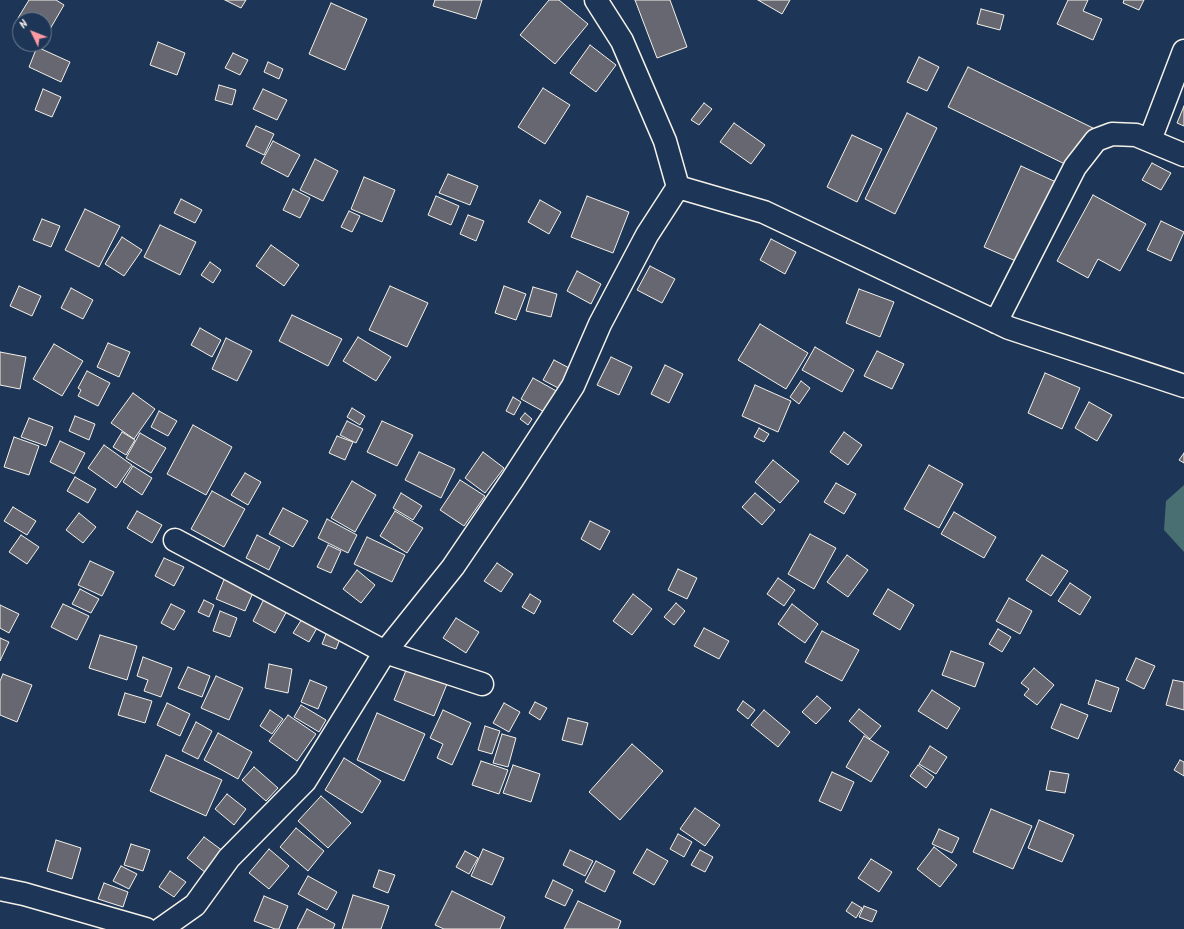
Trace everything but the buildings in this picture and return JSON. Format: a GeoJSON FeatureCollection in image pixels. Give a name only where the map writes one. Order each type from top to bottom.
{"type":"FeatureCollection","features":[{"type":"Feature","properties":{"kind":"street"},"geometry":{"type":"LineString","coordinates":[[162,929],[195,905],[229,858],[305,781],[385,652],[453,566],[512,480],[573,386],[600,324],[647,235],[678,187],[665,141],[622,41],[596,0]]}},
{"type":"Feature","properties":{"kind":"street"},"geometry":{"type":"LineString","coordinates":[[1150,140],[1184,51]]}},
{"type":"Feature","properties":{"kind":"street"},"geometry":{"type":"LineString","coordinates":[[996,322],[1075,167],[1096,140],[1112,134],[1136,135],[1184,155]]}},
{"type":"Feature","properties":{"kind":"street"},"geometry":{"type":"LineString","coordinates":[[678,187],[764,212],[1009,328],[1184,386]]}},
{"type":"Feature","properties":{"kind":"street"},"geometry":{"type":"LineString","coordinates":[[175,540],[385,652],[482,684]]}},
{"type":"Feature","properties":{"kind":"street"},"geometry":{"type":"LineString","coordinates":[[0,889],[24,894],[146,929]]}},
{"type":"Feature","properties":{"kind":"green space"},"geometry":{"type":"Polygon","coordinates":[[[1184,485],[1184,552],[1164,530],[1166,501],[1184,485]]]}}]}
